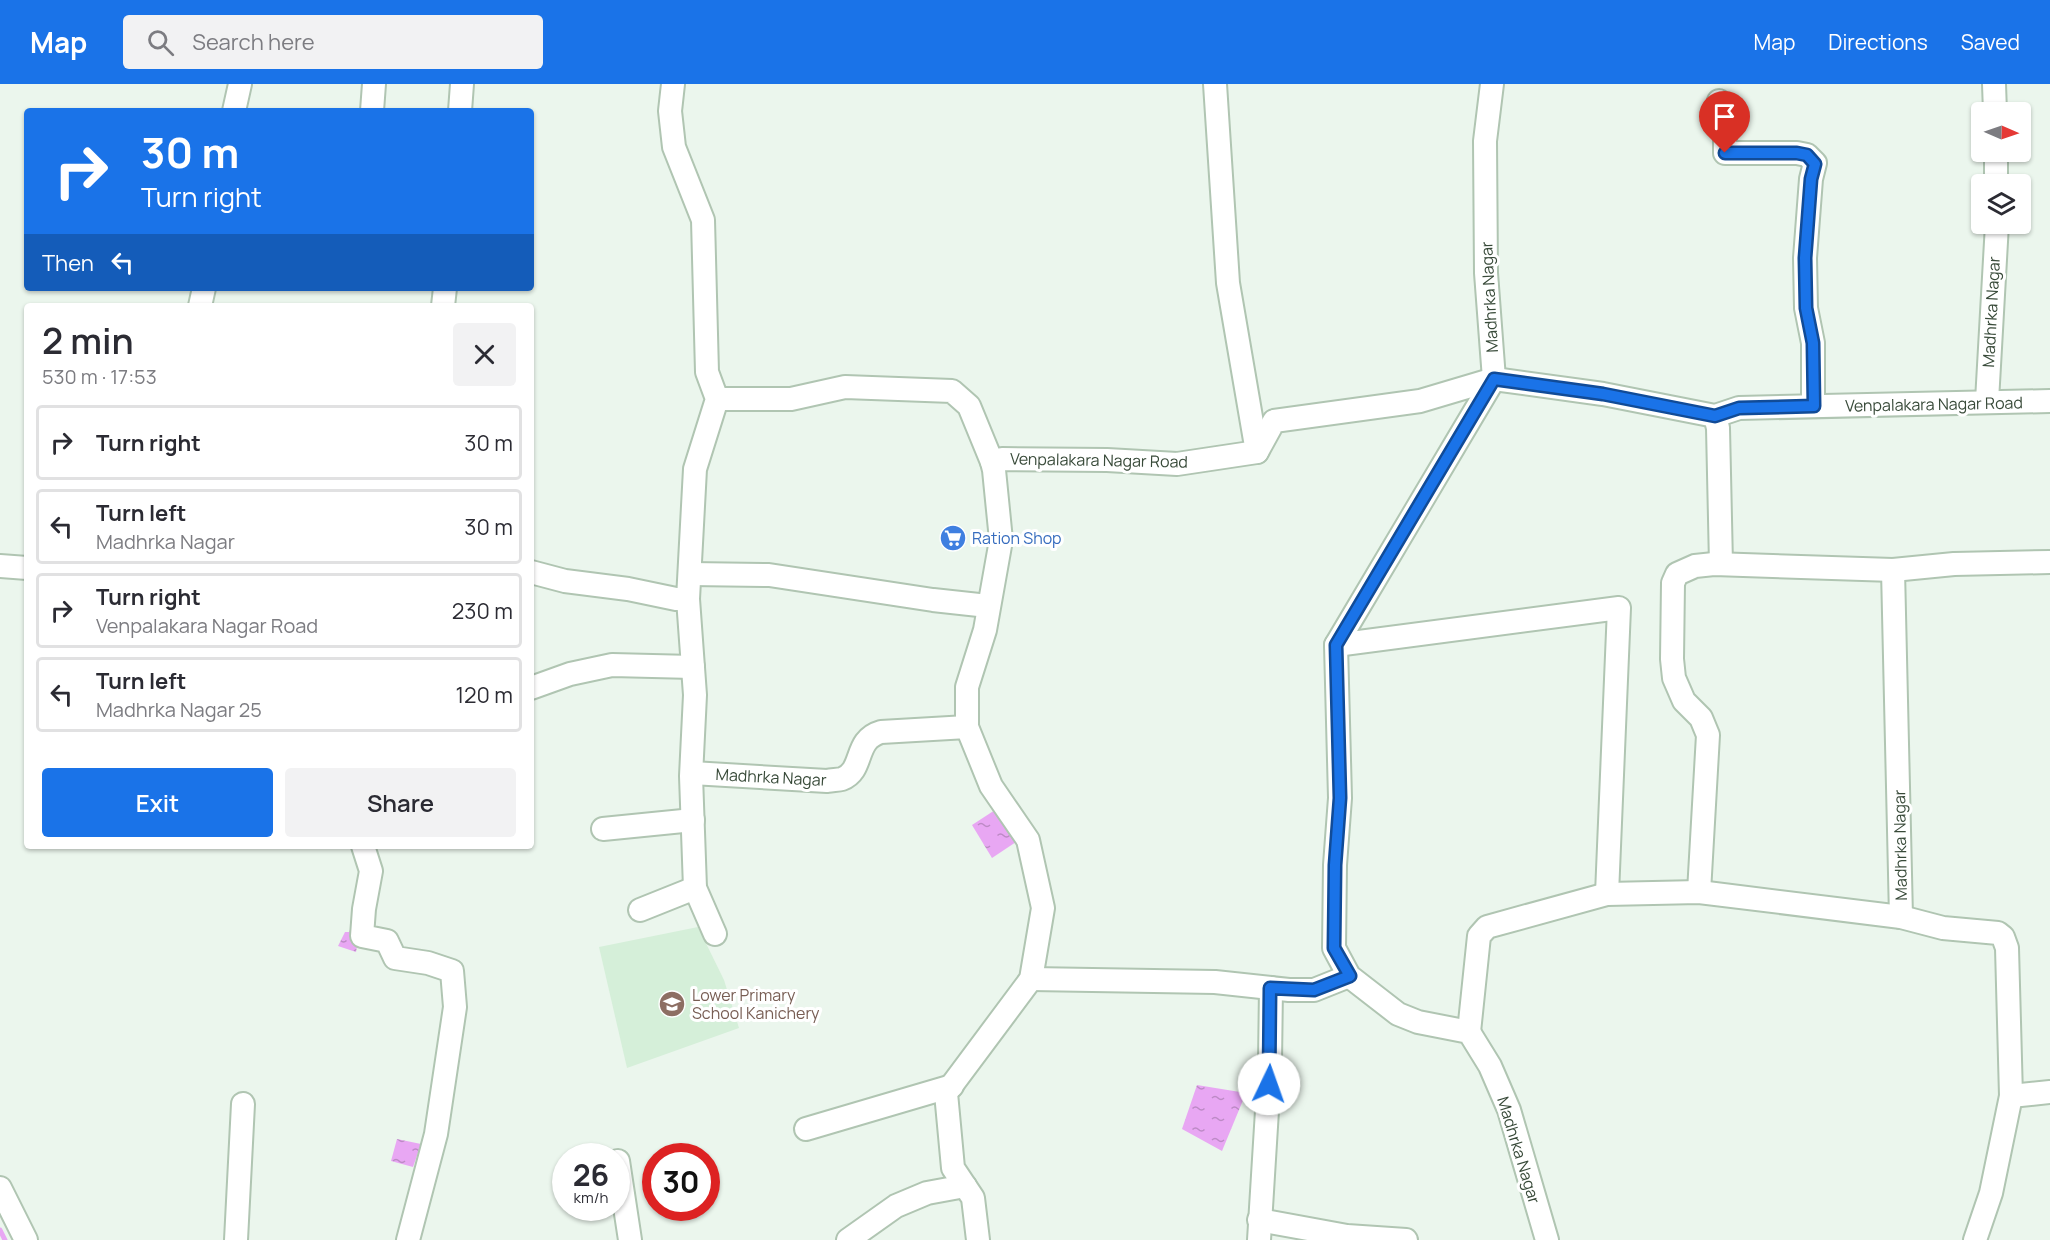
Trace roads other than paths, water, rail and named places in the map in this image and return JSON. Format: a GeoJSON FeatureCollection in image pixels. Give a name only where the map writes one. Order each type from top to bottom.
{"type":"FeatureCollection","features":[{"type":"Feature","properties":{"kind":"street"},"geometry":{"type":"LineString","coordinates":[[235,108],[240,84]]}},
{"type":"Feature","properties":{"kind":"street"},"geometry":{"type":"LineString","coordinates":[[372,108],[374,84]]}},
{"type":"Feature","properties":{"kind":"street"},"geometry":{"type":"LineString","coordinates":[[460,108],[462,84]]}},
{"type":"Feature","properties":{"kind":"street"},"geometry":{"type":"LineString","coordinates":[[534,573],[565,581],[688,599],[695,469],[717,399],[707,372],[703,220],[674,147],[670,111],[673,84]]}},
{"type":"Feature","properties":{"kind":"street"},"geometry":{"type":"LineString","coordinates":[[1215,84],[1228,283],[1257,452]]}},
{"type":"Feature","properties":{"kind":"street","name":"Madhrka Nagar"},"geometry":{"type":"LineString","coordinates":[[1492,84],[1485,141],[1486,273],[1494,379]]}},
{"type":"Feature","properties":{"kind":"street"},"geometry":{"type":"LineString","coordinates":[[1994,84],[1995,102]]}},
{"type":"Feature","properties":{"kind":"street"},"geometry":{"type":"LineString","coordinates":[[1719,101],[1725,123],[1725,153],[1797,153],[1807,155],[1815,164],[1811,179],[1805,258],[1806,308],[1813,343],[1814,406]]}},
{"type":"Feature","properties":{"kind":"street","name":"Madhrka Nagar"},"geometry":{"type":"LineString","coordinates":[[1987,401],[1995,234]]}},
{"type":"Feature","properties":{"kind":"street"},"geometry":{"type":"LineString","coordinates":[[1469,1032],[1418,1022],[1398,1014],[1350,976],[1334,948],[1335,865],[1340,798],[1336,645],[1494,379]]}},
{"type":"Feature","properties":{"kind":"street","name":"Venpalakara Nagar Road"},"geometry":{"type":"LineString","coordinates":[[993,466],[1002,459],[1107,460],[1177,464],[1257,452],[1274,421],[1420,401],[1494,379],[1603,394],[1715,416],[1739,408],[1987,401],[2050,402]]}},
{"type":"Feature","properties":{"kind":"street"},"geometry":{"type":"LineString","coordinates":[[717,399],[791,399],[845,387],[952,391],[969,406],[993,466],[1001,540],[985,630],[968,687],[967,727],[991,786],[1028,840],[1043,908],[1030,979],[946,1093],[953,1168],[973,1198],[978,1240]]}},
{"type":"Feature","properties":{"kind":"street"},"geometry":{"type":"LineString","coordinates":[[1715,416],[1718,428],[1721,564]]}},
{"type":"Feature","properties":{"kind":"street"},"geometry":{"type":"LineString","coordinates":[[1699,892],[1708,735],[1701,718],[1684,701],[1674,678],[1672,583],[1677,574],[1695,566],[1721,564],[1893,570],[1954,564],[2050,562]]}},
{"type":"Feature","properties":{"kind":"street"},"geometry":{"type":"LineString","coordinates":[[0,566],[24,568]]}},
{"type":"Feature","properties":{"kind":"street","name":"Madhrka Nagar"},"geometry":{"type":"LineString","coordinates":[[1546,1240],[1509,1110],[1490,1066],[1469,1032],[1479,936],[1487,927],[1607,894],[1699,892],[1901,917],[1893,570]]}},
{"type":"Feature","properties":{"kind":"street"},"geometry":{"type":"LineString","coordinates":[[690,574],[769,575],[988,606]]}},
{"type":"Feature","properties":{"kind":"street","name":"Madhrka Nagar"},"geometry":{"type":"LineString","coordinates":[[688,599],[695,695],[692,775],[827,781],[844,779],[855,769],[864,742],[872,735],[881,732],[967,727]]}},
{"type":"Feature","properties":{"kind":"street"},"geometry":{"type":"LineString","coordinates":[[1336,645],[1619,608],[1607,894]]}},
{"type":"Feature","properties":{"kind":"street"},"geometry":{"type":"LineString","coordinates":[[534,687],[570,674],[612,665],[693,667]]}},
{"type":"Feature","properties":{"kind":"street"},"geometry":{"type":"LineString","coordinates":[[692,775],[695,888],[715,934]]}},
{"type":"Feature","properties":{"kind":"street"},"geometry":{"type":"LineString","coordinates":[[603,829],[693,820]]}},
{"type":"Feature","properties":{"kind":"street"},"geometry":{"type":"LineString","coordinates":[[364,849],[371,872],[362,936],[387,941],[395,958],[428,963],[452,971],[454,985],[455,1006],[436,1134],[408,1240]]}},
{"type":"Feature","properties":{"kind":"street"},"geometry":{"type":"LineString","coordinates":[[640,910],[695,888]]}},
{"type":"Feature","properties":{"kind":"street"},"geometry":{"type":"LineString","coordinates":[[1901,917],[1943,928],[1991,930],[2003,937],[2007,948],[2011,1096],[1991,1193],[1975,1240]]}},
{"type":"Feature","properties":{"kind":"street"},"geometry":{"type":"LineString","coordinates":[[1030,979],[1215,982],[1314,990],[1350,976]]}},
{"type":"Feature","properties":{"kind":"street"},"geometry":{"type":"LineString","coordinates":[[1270,988],[1270,1062],[1259,1230],[1406,1240]]}},
{"type":"Feature","properties":{"kind":"street"},"geometry":{"type":"LineString","coordinates":[[806,1129],[952,1086]]}},
{"type":"Feature","properties":{"kind":"street"},"geometry":{"type":"LineString","coordinates":[[2011,1096],[2050,1092]]}},
{"type":"Feature","properties":{"kind":"street"},"geometry":{"type":"LineString","coordinates":[[236,1240],[243,1104]]}},
{"type":"Feature","properties":{"kind":"street"},"geometry":{"type":"LineString","coordinates":[[849,1240],[896,1206],[927,1193],[965,1186]]}},
{"type":"Feature","properties":{"kind":"street"},"geometry":{"type":"LineString","coordinates":[[0,1188],[26,1240]]}},
{"type":"Feature","properties":{"kind":"street"},"geometry":{"type":"LineString","coordinates":[[627,1221],[630,1240]]}},
{"type":"Feature","properties":{"kind":"water"},"geometry":{"type":"Polygon","coordinates":[[[995,810],[1016,842],[992,858],[972,825],[995,810]]]}},
{"type":"Feature","properties":{"kind":"water"},"geometry":{"type":"Polygon","coordinates":[[[351,928],[360,930],[356,952],[338,946],[345,932],[349,932],[351,928]]]}},
{"type":"Feature","properties":{"kind":"water"},"geometry":{"type":"Polygon","coordinates":[[[1197,1085],[1246,1093],[1222,1151],[1182,1129],[1197,1085]]]}},
{"type":"Feature","properties":{"kind":"water"},"geometry":{"type":"Polygon","coordinates":[[[397,1139],[421,1144],[413,1167],[391,1161],[397,1139]]]}},
{"type":"Feature","properties":{"kind":"waterway"},"geometry":{"type":"LineString","coordinates":[[0,1230],[5,1240]]}},
{"type":"Feature","properties":{"kind":"place","name":"Ration Shop"},"geometry":{"type":"Point","coordinates":[953,538]}},
{"type":"Feature","properties":{"kind":"place","name":"Lower Primary School Kanichery"},"geometry":{"type":"Point","coordinates":[672,1004]}}]}
